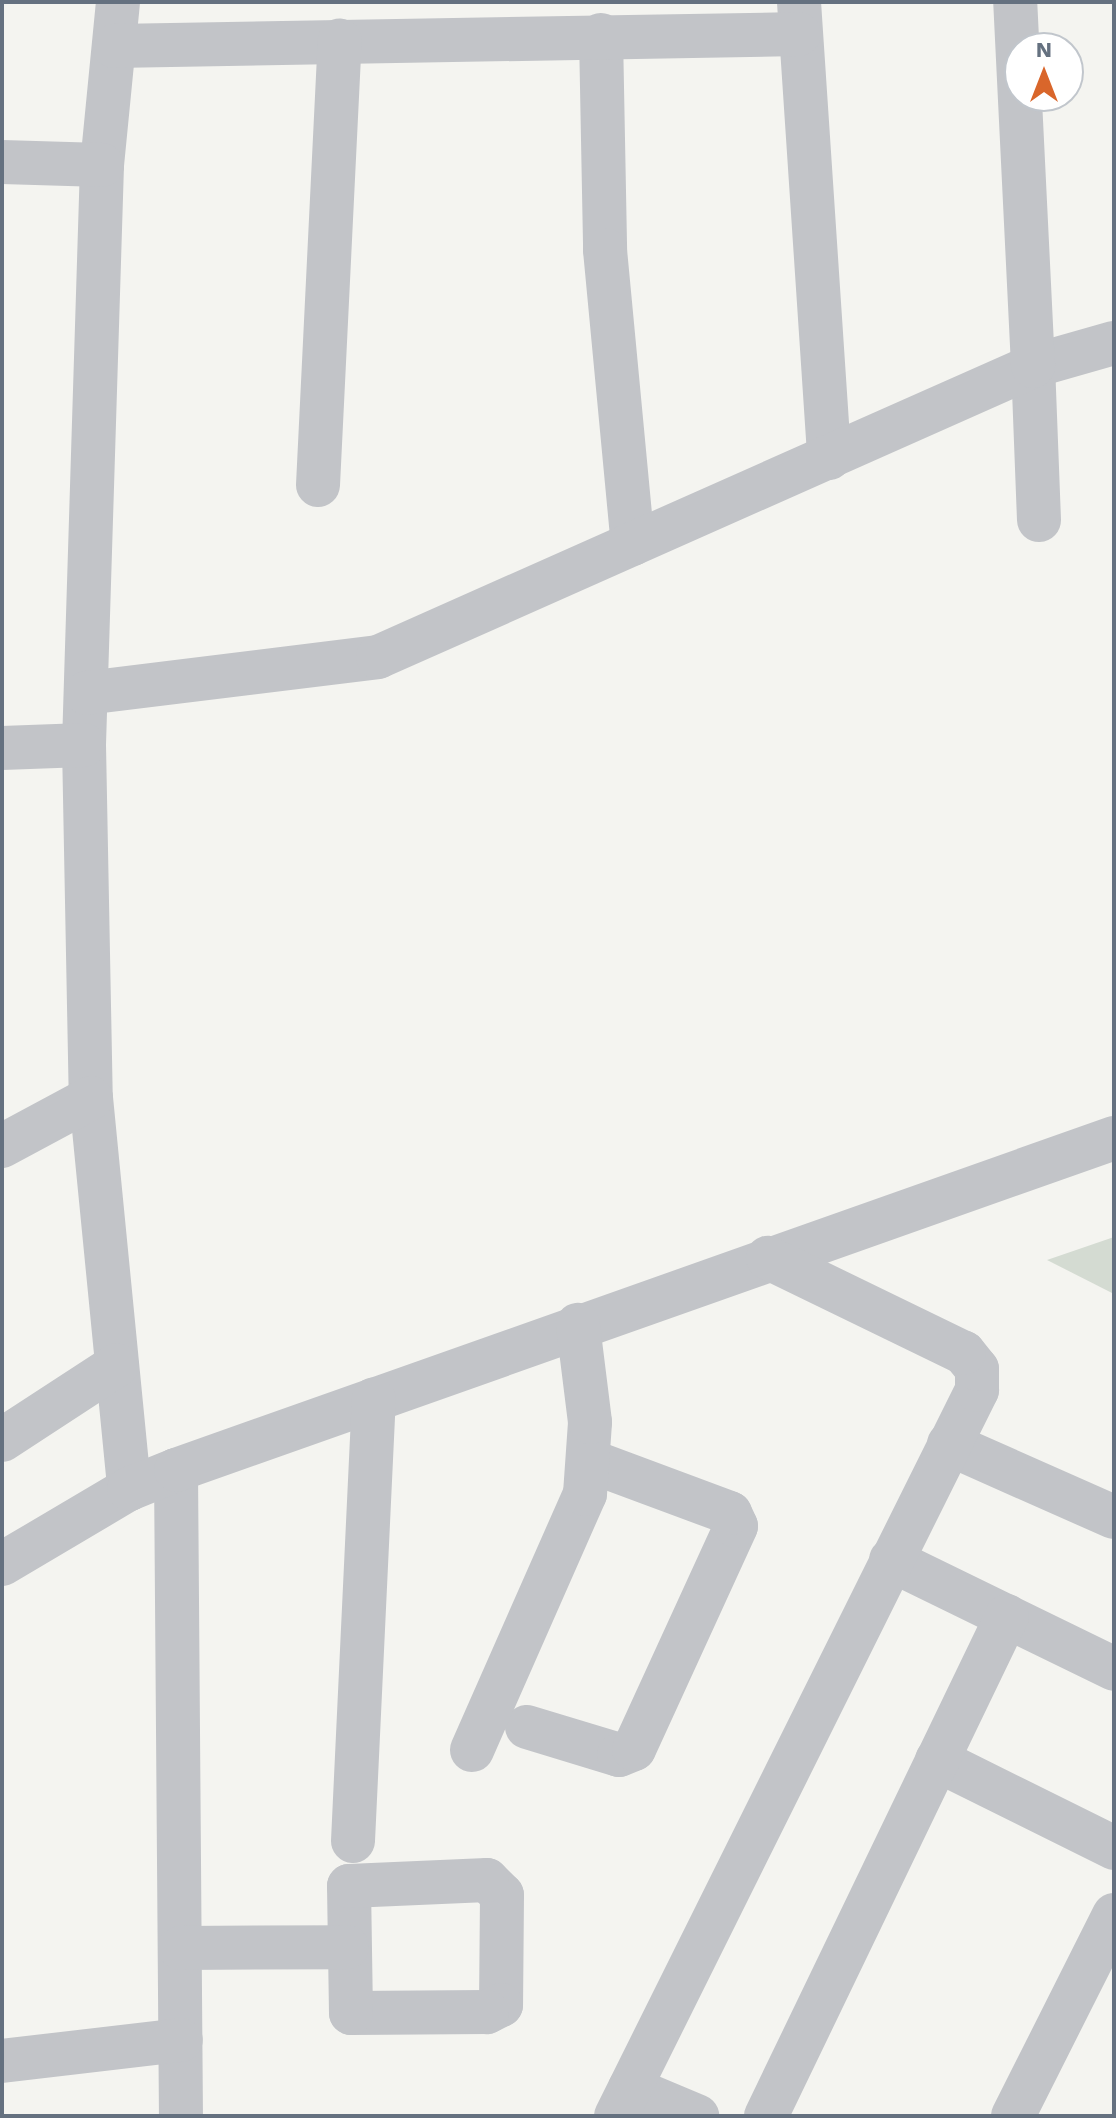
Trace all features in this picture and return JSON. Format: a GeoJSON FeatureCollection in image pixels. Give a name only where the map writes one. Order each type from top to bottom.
{"type":"FeatureCollection","features":[{"type":"Feature","properties":{"kind":"street"},"geometry":{"type":"LineString","coordinates":[[118,2],[102,165],[84,745],[91,1098],[129,1489]]}},
{"type":"Feature","properties":{"kind":"street"},"geometry":{"type":"LineString","coordinates":[[1015,2],[1039,520]]}},
{"type":"Feature","properties":{"kind":"street"},"geometry":{"type":"LineString","coordinates":[[114,46],[601,35],[799,18],[829,458]]}},
{"type":"Feature","properties":{"kind":"street"},"geometry":{"type":"LineString","coordinates":[[601,35],[605,250],[633,544]]}},
{"type":"Feature","properties":{"kind":"street"},"geometry":{"type":"LineString","coordinates":[[318,485],[340,41]]}},
{"type":"Feature","properties":{"kind":"street"},"geometry":{"type":"LineString","coordinates":[[2,162],[102,165]]}},
{"type":"Feature","properties":{"kind":"street"},"geometry":{"type":"LineString","coordinates":[[86,693],[378,657],[1033,366],[1114,343]]}},
{"type":"Feature","properties":{"kind":"street"},"geometry":{"type":"LineString","coordinates":[[2,748],[84,745]]}},
{"type":"Feature","properties":{"kind":"street"},"geometry":{"type":"LineString","coordinates":[[2,1146],[91,1098]]}},
{"type":"Feature","properties":{"kind":"street"},"geometry":{"type":"LineString","coordinates":[[2,1564],[129,1489],[176,1470],[578,1325],[1114,1138]]}},
{"type":"Feature","properties":{"kind":"street"},"geometry":{"type":"LineString","coordinates":[[697,2116],[623,2102],[977,1390],[973,1360],[768,1258]]}},
{"type":"Feature","properties":{"kind":"street"},"geometry":{"type":"LineString","coordinates":[[472,1750],[575,1523],[590,1461],[578,1325]]}},
{"type":"Feature","properties":{"kind":"street"},"geometry":{"type":"LineString","coordinates":[[2,1440],[117,1365]]}},
{"type":"Feature","properties":{"kind":"street"},"geometry":{"type":"LineString","coordinates":[[353,1841],[374,1399]]}},
{"type":"Feature","properties":{"kind":"street"},"geometry":{"type":"LineString","coordinates":[[949,1444],[1114,1517]]}},
{"type":"Feature","properties":{"kind":"street"},"geometry":{"type":"LineString","coordinates":[[527,1727],[619,1755],[634,1749],[736,1526],[730,1513],[590,1461]]}},
{"type":"Feature","properties":{"kind":"street"},"geometry":{"type":"LineString","coordinates":[[176,1470],[190,1948],[206,2116]]}},
{"type":"Feature","properties":{"kind":"street"},"geometry":{"type":"LineString","coordinates":[[891,1560],[1114,1669]]}},
{"type":"Feature","properties":{"kind":"street"},"geometry":{"type":"LineString","coordinates":[[766,2116],[1007,1616]]}},
{"type":"Feature","properties":{"kind":"street"},"geometry":{"type":"LineString","coordinates":[[937,1760],[1114,1848]]}},
{"type":"Feature","properties":{"kind":"street"},"geometry":{"type":"LineString","coordinates":[[1013,2116],[1114,1915]]}},
{"type":"Feature","properties":{"kind":"street"},"geometry":{"type":"LineString","coordinates":[[190,1948],[347,1947]]}},
{"type":"Feature","properties":{"kind":"street"},"geometry":{"type":"LineString","coordinates":[[181,2116],[181,2040],[190,1948]]}},
{"type":"Feature","properties":{"kind":"street"},"geometry":{"type":"LineString","coordinates":[[2,2061],[181,2040]]}},
{"type":"Feature","properties":{"kind":"shaded area"},"geometry":{"type":"Polygon","coordinates":[[[1114,1237],[1114,1294],[1047,1260],[1114,1237]]]}}]}
